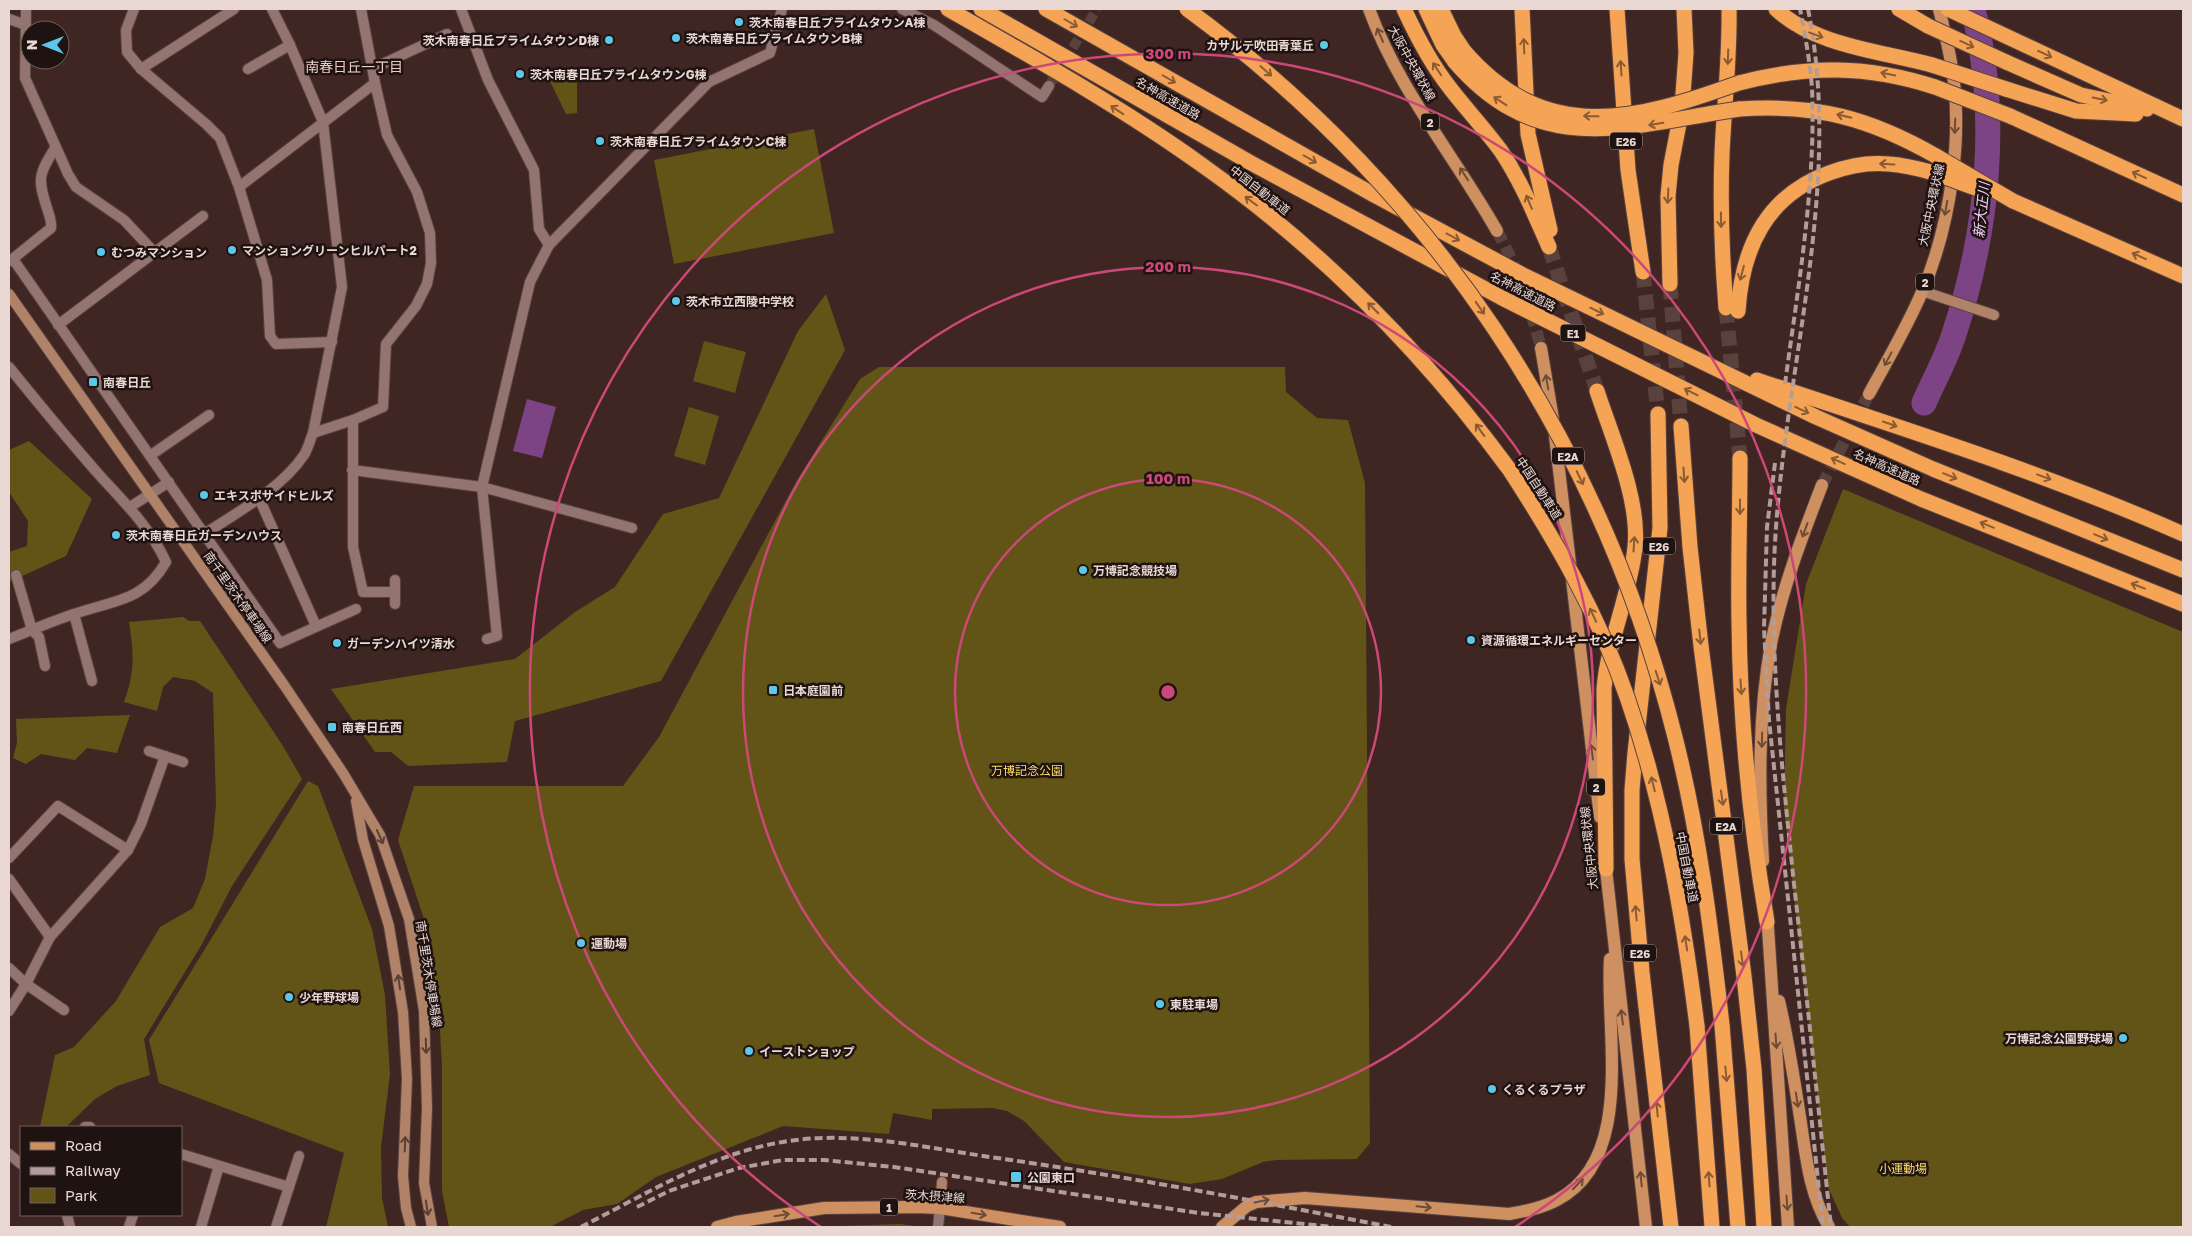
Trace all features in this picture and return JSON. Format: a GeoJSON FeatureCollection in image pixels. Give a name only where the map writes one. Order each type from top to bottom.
{"type":"FeatureCollection","features":[{"type":"Feature","properties":{"kind":"highway","name":"中国自動車道"},"geometry":{"type":"LineString","coordinates":[[948,9],[1088,91],[1202,164],[1263,210],[1322,260],[1375,310],[1470,416],[1509,469],[1547,528],[1581,588],[1627,696],[1647,760],[1677,885],[1697,1026],[1712,1227]]}},
{"type":"Feature","properties":{"kind":"highway","name":"名神高速道路"},"geometry":{"type":"LineString","coordinates":[[981,9],[1251,163],[1494,293],[1756,425],[1921,499],[2183,604]]}},
{"type":"Feature","properties":{"kind":"highway","name":"名神高速道路"},"geometry":{"type":"LineString","coordinates":[[1046,9],[1374,195],[1514,271],[1816,417],[1933,469],[2183,570]]}},
{"type":"Feature","properties":{"kind":"highway","name":"中国自動車道"},"geometry":{"type":"LineString","coordinates":[[1187,9],[1258,63],[1344,142],[1384,184],[1450,264],[1518,366],[1548,416],[1581,480],[1615,555],[1662,689],[1679,755],[1698,845],[1708,902],[1722,1025],[1738,1227]]}},
{"type":"Feature","properties":{"kind":"highway"},"geometry":{"type":"LineString","coordinates":[[1404,9],[1422,46],[1448,87],[1486,131],[1513,170],[1524,189],[1551,248],[1528,134],[1522,9]]}},
{"type":"Feature","properties":{"kind":"highway"},"geometry":{"type":"LineString","coordinates":[[1426,9],[1443,45],[1515,96],[1544,109],[1573,115],[1603,116],[1658,110],[1739,82],[1799,71],[1842,69],[1882,73],[1935,87],[2010,116],[2183,195]]}},
{"type":"Feature","properties":{"kind":"highway"},"geometry":{"type":"LineString","coordinates":[[1441,9],[1454,36],[1460,57],[1476,83],[1506,105],[1524,115],[1562,127],[1620,129],[1739,109],[1779,107],[1804,109],[1854,118],[1910,141],[2013,201]]}},
{"type":"Feature","properties":{"kind":"highway","name":"E26"},"geometry":{"type":"LineString","coordinates":[[1617,9],[1628,170],[1643,272]]}},
{"type":"Feature","properties":{"kind":"highway"},"geometry":{"type":"LineString","coordinates":[[1670,284],[1668,196],[1671,165],[1682,108],[1686,53],[1684,9]]}},
{"type":"Feature","properties":{"kind":"highway"},"geometry":{"type":"LineString","coordinates":[[1729,9],[1729,58],[1721,195],[1723,272],[1732,310],[1753,240],[1769,216],[1787,196],[1818,177],[1853,166],[1889,164],[1934,173],[2013,201],[2183,276]]}},
{"type":"Feature","properties":{"kind":"highway"},"geometry":{"type":"LineString","coordinates":[[1776,9],[1794,25],[1810,33],[1851,46],[1932,65],[2076,111],[2160,115],[2181,119]]}},
{"type":"Feature","properties":{"kind":"highway"},"geometry":{"type":"LineString","coordinates":[[1898,9],[1928,26],[2081,95],[2181,119]]}},
{"type":"Feature","properties":{"kind":"highway"},"geometry":{"type":"LineString","coordinates":[[1948,9],[2181,119]]}},
{"type":"Feature","properties":{"kind":"highway"},"geometry":{"type":"LineString","coordinates":[[1694,359],[1949,443],[2113,503],[2183,525]]}},
{"type":"Feature","properties":{"kind":"highway"},"geometry":{"type":"LineString","coordinates":[[1597,391],[1628,489],[1635,527],[1632,564],[1606,665],[1604,689],[1606,870]]}},
{"type":"Feature","properties":{"kind":"highway","name":"E26"},"geometry":{"type":"LineString","coordinates":[[1658,414],[1660,528],[1635,753],[1632,790],[1632,859],[1642,972],[1671,1227]]}},
{"type":"Feature","properties":{"kind":"highway","name":"E2A"},"geometry":{"type":"LineString","coordinates":[[1681,426],[1690,547],[1701,646],[1754,1069],[1764,1227]]}},
{"type":"Feature","properties":{"kind":"highway"},"geometry":{"type":"LineString","coordinates":[[1740,458],[1739,620],[1741,677],[1752,827],[1767,922]]}},
{"type":"Feature","properties":{"kind":"highway"},"geometry":{"type":"LineString","coordinates":[[2113,503],[2183,534]]}},
{"type":"Feature","properties":{"kind":"main road","name":"大阪中央環状線"},"geometry":{"type":"LineString","coordinates":[[1369,9],[1387,53],[1474,190],[1497,231]]}},
{"type":"Feature","properties":{"kind":"main road","name":"大阪中央環状線"},"geometry":{"type":"LineString","coordinates":[[1869,394],[1922,291],[1941,235],[1954,160],[1956,113],[1951,58],[1939,9]]}},
{"type":"Feature","properties":{"kind":"main road"},"geometry":{"type":"LineString","coordinates":[[1922,291],[1994,315]]}},
{"type":"Feature","properties":{"kind":"main road","name":"南千里茨木停車場線"},"geometry":{"type":"LineString","coordinates":[[9,294],[284,685],[380,835],[409,920],[424,1010],[426,1044],[424,1182],[432,1227]]}},
{"type":"Feature","properties":{"kind":"main road","name":"大阪中央環状線"},"geometry":{"type":"LineString","coordinates":[[1541,348],[1554,429],[1646,1227]]}},
{"type":"Feature","properties":{"kind":"main road"},"geometry":{"type":"LineString","coordinates":[[1788,1227],[1767,922],[1761,785],[1762,730],[1767,671],[1786,587],[1822,485]]}},
{"type":"Feature","properties":{"kind":"main road","name":"南千里茨木停車場線"},"geometry":{"type":"LineString","coordinates":[[356,795],[363,840],[389,926],[403,1012],[407,1079],[403,1176],[410,1227]]}},
{"type":"Feature","properties":{"kind":"main road"},"geometry":{"type":"LineString","coordinates":[[1222,1227],[1247,1206],[1256,1202],[1274,1199],[1328,1198],[1509,1214],[1545,1206],[1559,1200],[1584,1178],[1602,1148],[1611,1109],[1608,983],[1612,926]]}},
{"type":"Feature","properties":{"kind":"main road"},"geometry":{"type":"LineString","coordinates":[[1771,967],[1784,1024],[1808,1173],[1814,1198],[1829,1227]]}},
{"type":"Feature","properties":{"kind":"main road"},"geometry":{"type":"LineString","coordinates":[[940,1208],[942,1182]]}},
{"type":"Feature","properties":{"kind":"main road","name":"茨木摂津線"},"geometry":{"type":"LineString","coordinates":[[718,1227],[736,1222],[824,1208],[940,1208],[1060,1227]]}},
{"type":"Feature","properties":{"kind":"street"},"geometry":{"type":"LineString","coordinates":[[134,9],[126,30],[127,52],[140,69],[220,138],[239,187],[266,280],[270,336],[276,344],[332,342]]}},
{"type":"Feature","properties":{"kind":"street"},"geometry":{"type":"LineString","coordinates":[[140,69],[234,9]]}},
{"type":"Feature","properties":{"kind":"street"},"geometry":{"type":"LineString","coordinates":[[204,534],[259,498],[294,468],[306,453],[332,342],[342,287],[323,122],[290,45],[272,9]]}},
{"type":"Feature","properties":{"kind":"street"},"geometry":{"type":"LineString","coordinates":[[312,433],[353,420],[383,406],[386,344],[420,298],[427,284],[431,263],[430,233],[417,192],[387,135],[375,83],[374,68],[362,9]]}},
{"type":"Feature","properties":{"kind":"street"},"geometry":{"type":"LineString","coordinates":[[461,9],[488,80],[534,170],[540,229],[549,245]]}},
{"type":"Feature","properties":{"kind":"street"},"geometry":{"type":"LineString","coordinates":[[487,639],[497,636],[482,487],[530,282],[549,245],[709,82],[770,53],[782,9]]}},
{"type":"Feature","properties":{"kind":"street"},"geometry":{"type":"LineString","coordinates":[[902,9],[934,24],[1042,96],[1049,86]]}},
{"type":"Feature","properties":{"kind":"street"},"geometry":{"type":"LineString","coordinates":[[374,68],[447,34]]}},
{"type":"Feature","properties":{"kind":"street"},"geometry":{"type":"LineString","coordinates":[[248,69],[290,45]]}},
{"type":"Feature","properties":{"kind":"street"},"geometry":{"type":"LineString","coordinates":[[25,70],[25,78],[55,148],[76,187],[124,220],[154,252]]}},
{"type":"Feature","properties":{"kind":"street"},"geometry":{"type":"LineString","coordinates":[[239,187],[375,83]]}},
{"type":"Feature","properties":{"kind":"street"},"geometry":{"type":"LineString","coordinates":[[55,148],[40,178],[40,188],[52,222],[51,228],[11,260],[151,455],[280,643],[356,609]]}},
{"type":"Feature","properties":{"kind":"street"},"geometry":{"type":"LineString","coordinates":[[58,325],[203,216]]}},
{"type":"Feature","properties":{"kind":"street"},"geometry":{"type":"LineString","coordinates":[[9,367],[102,478],[130,507],[159,546],[166,562],[156,578],[131,597],[74,614],[9,639]]}},
{"type":"Feature","properties":{"kind":"street"},"geometry":{"type":"LineString","coordinates":[[151,455],[209,416]]}},
{"type":"Feature","properties":{"kind":"street"},"geometry":{"type":"LineString","coordinates":[[353,420],[353,547],[363,592],[395,592]]}},
{"type":"Feature","properties":{"kind":"street"},"geometry":{"type":"LineString","coordinates":[[352,470],[482,487],[632,528]]}},
{"type":"Feature","properties":{"kind":"street"},"geometry":{"type":"LineString","coordinates":[[130,507],[169,482]]}},
{"type":"Feature","properties":{"kind":"street"},"geometry":{"type":"LineString","coordinates":[[259,498],[316,626]]}},
{"type":"Feature","properties":{"kind":"street"},"geometry":{"type":"LineString","coordinates":[[16,575],[32,630],[39,637],[46,666]]}},
{"type":"Feature","properties":{"kind":"street"},"geometry":{"type":"LineString","coordinates":[[395,580],[395,604]]}},
{"type":"Feature","properties":{"kind":"street"},"geometry":{"type":"LineString","coordinates":[[74,614],[92,681]]}},
{"type":"Feature","properties":{"kind":"street"},"geometry":{"type":"LineString","coordinates":[[150,751],[183,762]]}},
{"type":"Feature","properties":{"kind":"street"},"geometry":{"type":"LineString","coordinates":[[9,1011],[26,984],[50,937],[128,850],[141,824],[165,756]]}},
{"type":"Feature","properties":{"kind":"street"},"geometry":{"type":"LineString","coordinates":[[9,858],[58,806],[128,850]]}},
{"type":"Feature","properties":{"kind":"street"},"geometry":{"type":"LineString","coordinates":[[9,879],[50,937]]}},
{"type":"Feature","properties":{"kind":"street"},"geometry":{"type":"LineString","coordinates":[[9,968],[26,984],[64,1010]]}},
{"type":"Feature","properties":{"kind":"street"},"geometry":{"type":"LineString","coordinates":[[9,1154],[20,1163]]}},
{"type":"Feature","properties":{"kind":"street"},"geometry":{"type":"LineString","coordinates":[[182,1154],[289,1187]]}},
{"type":"Feature","properties":{"kind":"street"},"geometry":{"type":"LineString","coordinates":[[276,1227],[299,1156]]}},
{"type":"Feature","properties":{"kind":"street"},"geometry":{"type":"LineString","coordinates":[[201,1227],[219,1166]]}},
{"type":"Feature","properties":{"kind":"street"},"geometry":{"type":"LineString","coordinates":[[938,1227],[940,1208]]}},
{"type":"Feature","properties":{"kind":"green space"},"geometry":{"type":"Polygon","coordinates":[[[577,69],[577,113],[566,114],[545,71],[577,69]]]}},
{"type":"Feature","properties":{"kind":"green space"},"geometry":{"type":"Polygon","coordinates":[[[814,129],[834,233],[674,264],[654,160],[814,129]]]}},
{"type":"Feature","properties":{"kind":"green space"},"geometry":{"type":"Polygon","coordinates":[[[826,294],[845,350],[661,681],[515,721],[507,762],[408,766],[391,752],[375,752],[331,689],[515,659],[575,612],[615,587],[663,514],[719,498],[798,331],[826,294]]]}},
{"type":"Feature","properties":{"kind":"green space"},"geometry":{"type":"Polygon","coordinates":[[[704,341],[746,352],[735,393],[693,381],[704,341]]]}},
{"type":"Feature","properties":{"kind":"green space","name":"万博記念公園"},"geometry":{"type":"Polygon","coordinates":[[[879,367],[1285,367],[1286,392],[1317,418],[1348,420],[1365,483],[1370,1143],[1357,1159],[1276,1160],[1263,1162],[1222,1179],[1190,1184],[1064,1162],[1024,1121],[1007,1111],[993,1108],[932,1109],[932,1120],[893,1113],[889,1134],[783,1126],[656,1177],[617,1204],[583,1210],[550,1227],[449,1227],[442,1191],[442,1066],[439,1014],[426,925],[398,840],[414,786],[623,786],[659,737],[796,482],[860,379],[879,367]]]}},
{"type":"Feature","properties":{"kind":"green space"},"geometry":{"type":"Polygon","coordinates":[[[689,407],[719,416],[705,465],[674,456],[689,407]]]}},
{"type":"Feature","properties":{"kind":"green space"},"geometry":{"type":"Polygon","coordinates":[[[29,441],[92,499],[66,556],[9,582],[9,552],[27,546],[28,521],[9,492],[9,450],[29,441]]]}},
{"type":"Feature","properties":{"kind":"green space","name":"小運動場"},"geometry":{"type":"Polygon","coordinates":[[[1843,489],[2183,632],[2183,1227],[1850,1227],[1842,1218],[1828,1187],[1784,808],[1786,709],[1806,584],[1843,489]]]}},
{"type":"Feature","properties":{"kind":"green space"},"geometry":{"type":"Polygon","coordinates":[[[183,617],[189,621],[200,621],[283,746],[302,779],[232,886],[202,944],[144,1039],[150,1075],[117,1086],[95,1099],[67,1126],[40,1126],[55,1055],[74,1047],[116,1001],[160,927],[193,908],[205,879],[213,836],[216,804],[213,693],[195,681],[173,677],[163,687],[157,711],[124,702],[132,672],[132,644],[129,622],[183,617]]]}},
{"type":"Feature","properties":{"kind":"green space"},"geometry":{"type":"Polygon","coordinates":[[[130,715],[117,753],[87,748],[75,760],[41,754],[26,764],[13,758],[17,743],[16,719],[130,715]]]}},
{"type":"Feature","properties":{"kind":"green space"},"geometry":{"type":"Polygon","coordinates":[[[308,781],[318,786],[372,929],[385,995],[390,1074],[381,1147],[382,1198],[388,1227],[326,1227],[344,1153],[159,1083],[149,1040],[308,781]]]}},
{"type":"Feature","properties":{"kind":"green space"},"geometry":{"type":"Polygon","coordinates":[[[900,1224],[923,1227],[807,1227],[900,1224]]]}},
{"type":"Feature","properties":{"kind":"shaded area"},"geometry":{"type":"Polygon","coordinates":[[[527,399],[556,407],[542,458],[513,451],[527,399]]]}},
{"type":"Feature","properties":{"kind":"waterway","name":"新大正川"},"geometry":{"type":"LineString","coordinates":[[1924,403],[1951,343],[1966,295],[1982,214],[1988,131],[1981,49],[1973,9]]}},
{"type":"Feature","properties":{"kind":"tunnel"},"geometry":{"type":"LineString","coordinates":[[1049,86],[1097,9]]}},
{"type":"Feature","properties":{"kind":"tunnel"},"geometry":{"type":"LineString","coordinates":[[1497,231],[1523,288],[1541,348]]}},
{"type":"Feature","properties":{"kind":"tunnel"},"geometry":{"type":"LineString","coordinates":[[1549,247],[1597,391]]}},
{"type":"Feature","properties":{"kind":"tunnel"},"geometry":{"type":"LineString","coordinates":[[1643,272],[1658,414]]}},
{"type":"Feature","properties":{"kind":"tunnel"},"geometry":{"type":"LineString","coordinates":[[1670,284],[1681,426]]}},
{"type":"Feature","properties":{"kind":"tunnel"},"geometry":{"type":"LineString","coordinates":[[1726,308],[1740,458]]}},
{"type":"Feature","properties":{"kind":"tunnel"},"geometry":{"type":"LineString","coordinates":[[1822,485],[1869,394]]}},
{"type":"Feature","properties":{"kind":"railway"},"geometry":{"type":"LineString","coordinates":[[1785,384],[1805,236],[1813,125],[1809,58],[1800,9]]}},
{"type":"Feature","properties":{"kind":"railway"},"geometry":{"type":"LineString","coordinates":[[1808,9],[1817,78],[1819,148],[1815,217],[1807,287],[1779,496],[1774,565],[1774,646],[1782,765],[1831,1227]]}},
{"type":"Feature","properties":{"kind":"railway"},"geometry":{"type":"LineString","coordinates":[[1775,463],[1767,527],[1764,629],[1769,720],[1823,1227]]}},
{"type":"Feature","properties":{"kind":"railway"},"geometry":{"type":"LineString","coordinates":[[581,1227],[676,1178],[726,1157],[777,1143],[803,1139],[830,1138],[911,1144],[1090,1172],[1241,1198],[1391,1227]]}},
{"type":"Feature","properties":{"kind":"railway"},"geometry":{"type":"LineString","coordinates":[[637,1207],[669,1191],[739,1168],[783,1160],[824,1160],[894,1167],[1199,1213],[1333,1227]]}},
{"type":"Feature","properties":{"kind":"place","name":"茨木南春日丘プライムタウンA棟"},"geometry":{"type":"Point","coordinates":[739,22]}},
{"type":"Feature","properties":{"kind":"place","name":"茨木南春日丘プライムタウンB棟"},"geometry":{"type":"Point","coordinates":[676,38]}},
{"type":"Feature","properties":{"kind":"place","name":"茨木南春日丘プライムタウンD棟"},"geometry":{"type":"Point","coordinates":[609,40]}},
{"type":"Feature","properties":{"kind":"place","name":"カサルテ吹田青葉丘"},"geometry":{"type":"Point","coordinates":[1324,45]}},
{"type":"Feature","properties":{"kind":"place","name":"茨木南春日丘プライムタウンG棟"},"geometry":{"type":"Point","coordinates":[520,74]}},
{"type":"Feature","properties":{"kind":"place","name":"茨木南春日丘プライムタウンC棟"},"geometry":{"type":"Point","coordinates":[600,141]}},
{"type":"Feature","properties":{"kind":"place","name":"マンショングリーンヒルパート2"},"geometry":{"type":"Point","coordinates":[232,250]}},
{"type":"Feature","properties":{"kind":"place","name":"むつみマンション"},"geometry":{"type":"Point","coordinates":[101,252]}},
{"type":"Feature","properties":{"kind":"place","name":"茨木市立西陵中学校"},"geometry":{"type":"Point","coordinates":[676,301]}},
{"type":"Feature","properties":{"kind":"place","name":"南春日丘"},"geometry":{"type":"Point","coordinates":[93,382]}},
{"type":"Feature","properties":{"kind":"place","name":"エキスポサイドヒルズ"},"geometry":{"type":"Point","coordinates":[204,495]}},
{"type":"Feature","properties":{"kind":"place","name":"茨木南春日丘ガーデンハウス"},"geometry":{"type":"Point","coordinates":[116,535]}},
{"type":"Feature","properties":{"kind":"place","name":"万博記念競技場"},"geometry":{"type":"Point","coordinates":[1083,570]}},
{"type":"Feature","properties":{"kind":"place","name":"資源循環エネルギーセンター"},"geometry":{"type":"Point","coordinates":[1471,640]}},
{"type":"Feature","properties":{"kind":"place","name":"ガーデンハイツ清水"},"geometry":{"type":"Point","coordinates":[337,643]}},
{"type":"Feature","properties":{"kind":"place","name":"日本庭園前"},"geometry":{"type":"Point","coordinates":[773,690]}},
{"type":"Feature","properties":{"kind":"place","name":"南春日丘西"},"geometry":{"type":"Point","coordinates":[332,727]}},
{"type":"Feature","properties":{"kind":"place","name":"運動場"},"geometry":{"type":"Point","coordinates":[581,943]}},
{"type":"Feature","properties":{"kind":"place","name":"少年野球場"},"geometry":{"type":"Point","coordinates":[289,997]}},
{"type":"Feature","properties":{"kind":"place","name":"東駐車場"},"geometry":{"type":"Point","coordinates":[1160,1004]}},
{"type":"Feature","properties":{"kind":"place","name":"万博記念公園野球場"},"geometry":{"type":"Point","coordinates":[2123,1038]}},
{"type":"Feature","properties":{"kind":"place","name":"イーストショップ"},"geometry":{"type":"Point","coordinates":[749,1051]}},
{"type":"Feature","properties":{"kind":"place","name":"くるくるプラザ"},"geometry":{"type":"Point","coordinates":[1492,1089]}},
{"type":"Feature","properties":{"kind":"place","name":"公園東口"},"geometry":{"type":"Point","coordinates":[1016,1177]}},
{"type":"Feature","properties":{"kind":"district","name":"南春日丘一丁目"},"geometry":{"type":"Point","coordinates":[354,66]}}]}
